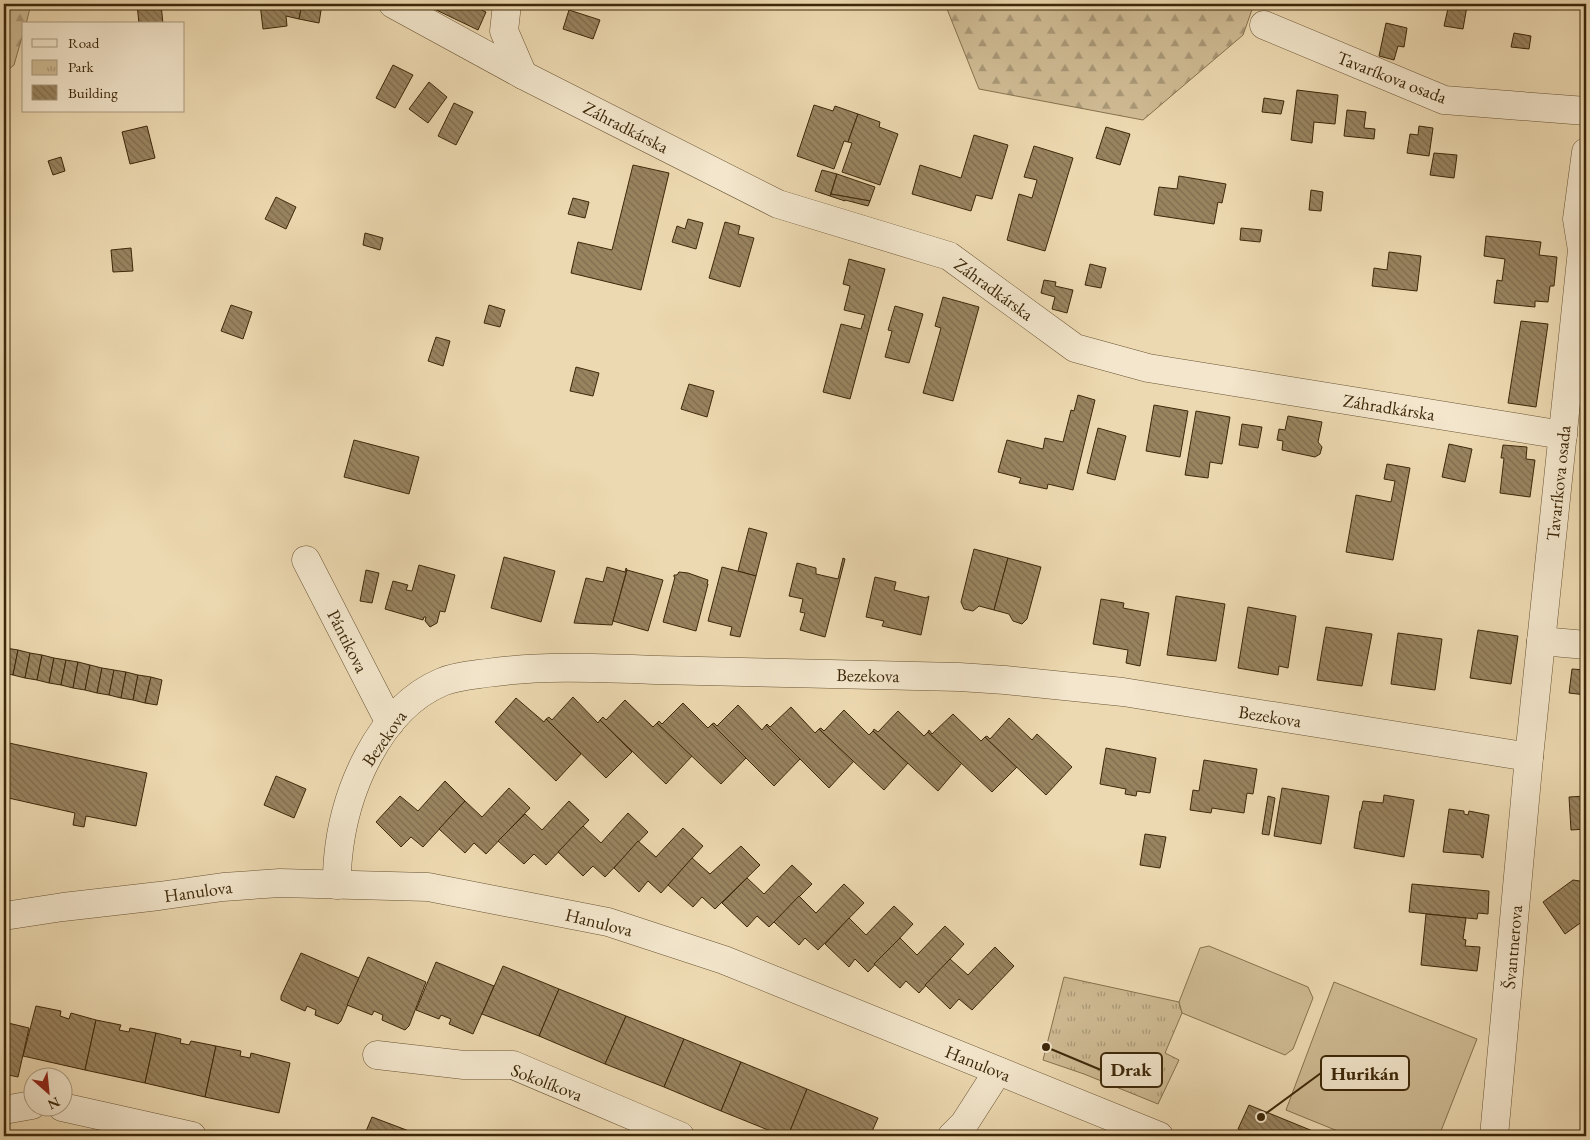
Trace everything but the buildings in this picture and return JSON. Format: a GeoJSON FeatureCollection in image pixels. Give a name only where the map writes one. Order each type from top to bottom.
{"type":"FeatureCollection","features":[{"type":"Feature","properties":{"kind":"street","name":"Záhradkárska"},"geometry":{"type":"LineString","coordinates":[[393,4],[522,75],[778,204],[949,256],[1075,348],[1148,368],[1563,435]]}},
{"type":"Feature","properties":{"kind":"street"},"geometry":{"type":"LineString","coordinates":[[507,4],[504,31],[522,75]]}},
{"type":"Feature","properties":{"kind":"street","name":"Tavaríkova osada"},"geometry":{"type":"LineString","coordinates":[[1264,25],[1444,100],[1586,111]]}},
{"type":"Feature","properties":{"kind":"street","name":"Tavaríkova osada"},"geometry":{"type":"LineString","coordinates":[[1529,757],[1584,250],[1577,219],[1586,152]]}},
{"type":"Feature","properties":{"kind":"street","name":"Pántikova"},"geometry":{"type":"LineString","coordinates":[[306,560],[390,723]]}},
{"type":"Feature","properties":{"kind":"street"},"geometry":{"type":"LineString","coordinates":[[1541,641],[1586,645]]}},
{"type":"Feature","properties":{"kind":"street","name":"Bezekova"},"geometry":{"type":"LineString","coordinates":[[337,885],[338,858],[346,812],[352,791],[370,751],[390,723],[406,705],[442,682],[457,677],[506,670],[598,668],[959,676],[1123,692],[1529,757]]}},
{"type":"Feature","properties":{"kind":"street","name":"Švantnerova"},"geometry":{"type":"LineString","coordinates":[[1494,1136],[1529,757]]}},
{"type":"Feature","properties":{"kind":"street","name":"Hanulova"},"geometry":{"type":"LineString","coordinates":[[4,916],[223,887],[280,883],[428,887],[608,922],[724,960],[1159,1136]]}},
{"type":"Feature","properties":{"kind":"street","name":"Sokolíkova"},"geometry":{"type":"LineString","coordinates":[[377,1054],[464,1065],[513,1065],[680,1136]]}},
{"type":"Feature","properties":{"kind":"street"},"geometry":{"type":"LineString","coordinates":[[952,1136],[964,1124],[998,1071]]}},
{"type":"Feature","properties":{"kind":"street"},"geometry":{"type":"LineString","coordinates":[[4,1110],[22,1107]]}},
{"type":"Feature","properties":{"kind":"street"},"geometry":{"type":"LineString","coordinates":[[72,1109],[192,1136]]}},
{"type":"Feature","properties":{"kind":"green space"},"geometry":{"type":"Polygon","coordinates":[[[4,4],[31,4],[26,22],[22,22],[22,37],[14,65],[4,73],[4,4]]]}},
{"type":"Feature","properties":{"kind":"green space"},"geometry":{"type":"Polygon","coordinates":[[[948,4],[1254,4],[1243,35],[1143,120],[979,89],[947,9],[948,4]]]}},
{"type":"Feature","properties":{"kind":"green space"},"geometry":{"type":"Polygon","coordinates":[[[1209,946],[1308,987],[1313,998],[1293,1049],[1285,1055],[1182,1013],[1179,1002],[1200,948],[1209,946]]]}},
{"type":"Feature","properties":{"kind":"green space"},"geometry":{"type":"Polygon","coordinates":[[[1064,977],[1179,1002],[1182,1013],[1165,1053],[1179,1060],[1158,1104],[1084,1074],[1043,1060],[1064,977]]]}},
{"type":"Feature","properties":{"kind":"green space"},"geometry":{"type":"Polygon","coordinates":[[[1334,982],[1477,1039],[1439,1136],[1350,1136],[1286,1110],[1334,982]]]}},
{"type":"Feature","properties":{"kind":"place","name":"Drak"},"geometry":{"type":"Point","coordinates":[1046,1047]}},
{"type":"Feature","properties":{"kind":"place","name":"Hurikán"},"geometry":{"type":"Point","coordinates":[1261,1117]}}]}
